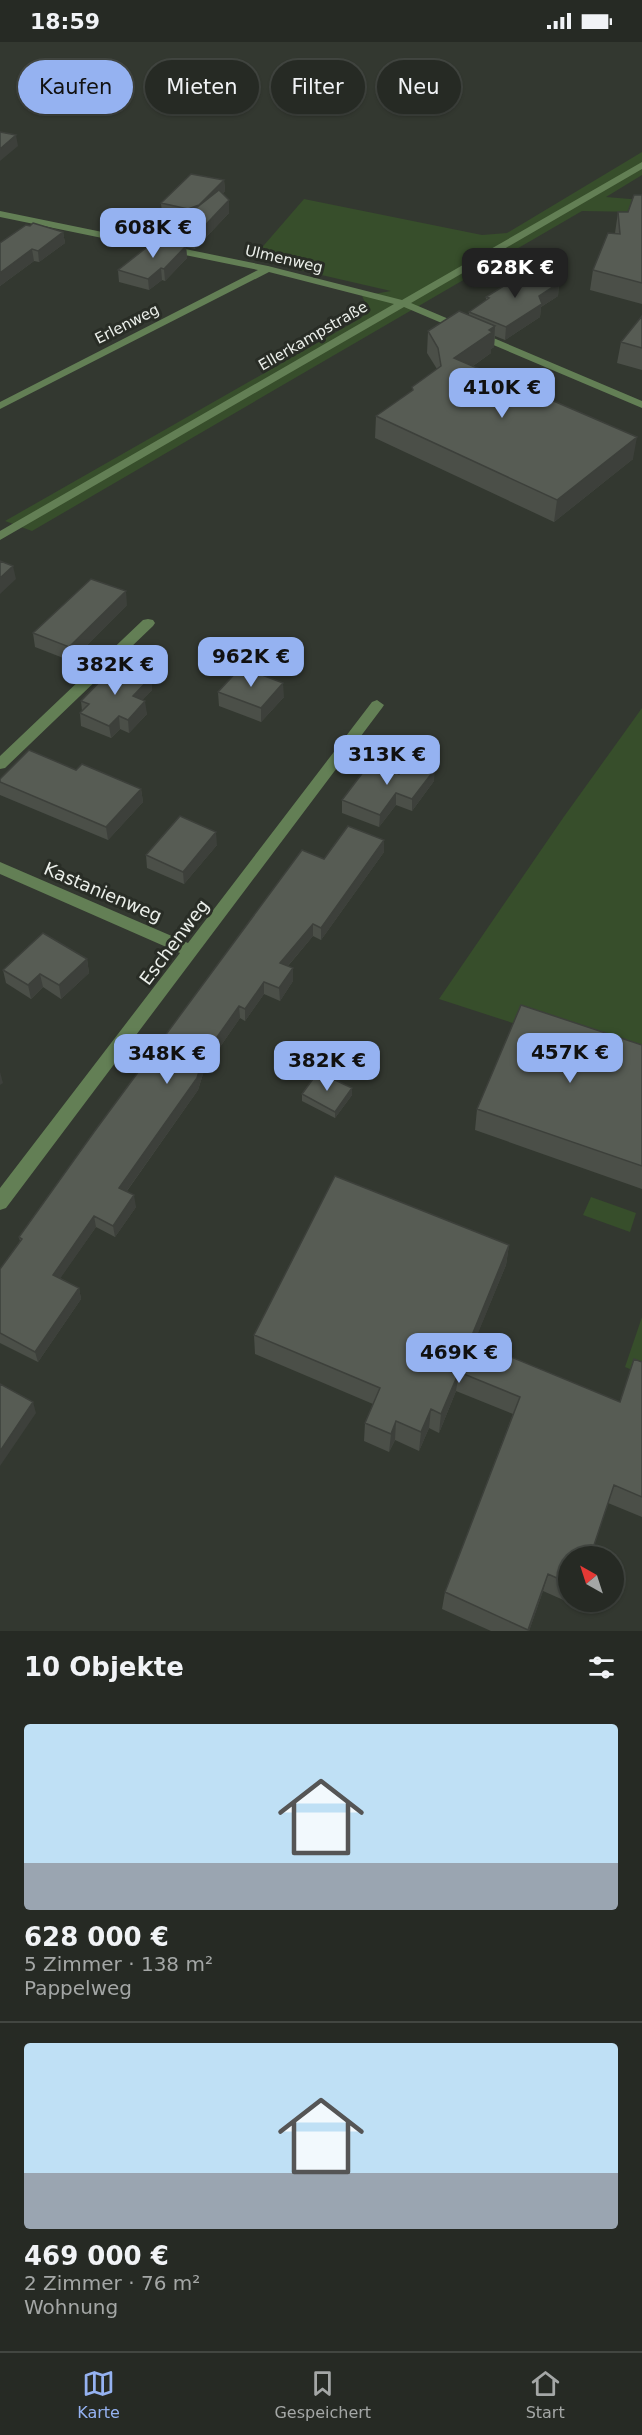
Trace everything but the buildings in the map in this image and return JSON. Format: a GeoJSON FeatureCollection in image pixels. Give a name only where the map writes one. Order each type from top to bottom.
{"type":"FeatureCollection","features":[{"type":"Feature","properties":{"kind":"street","name":"Ellerkampstraße"},"geometry":{"type":"LineString","coordinates":[[0,536],[642,165]]}},
{"type":"Feature","properties":{"kind":"street","name":"Ulmenweg"},"geometry":{"type":"LineString","coordinates":[[0,214],[268,270],[403,303],[642,405]]}},
{"type":"Feature","properties":{"kind":"street"},"geometry":{"type":"LineString","coordinates":[[0,228],[16,217]]}},
{"type":"Feature","properties":{"kind":"street","name":"Erlenweg"},"geometry":{"type":"LineString","coordinates":[[0,406],[268,270]]}},
{"type":"Feature","properties":{"kind":"street"},"geometry":{"type":"LineString","coordinates":[[0,764],[147,623]]}},
{"type":"Feature","properties":{"kind":"street","name":"Eschenweg"},"geometry":{"type":"LineString","coordinates":[[0,1202],[377,705]]}},
{"type":"Feature","properties":{"kind":"street","name":"Kastanienweg"},"geometry":{"type":"LineString","coordinates":[[0,868],[191,951]]}},
{"type":"Feature","properties":{"kind":"green space"},"geometry":{"type":"Polygon","coordinates":[[[642,152],[642,175],[606,197],[642,200],[642,212],[582,211],[32,531],[5,521],[361,318],[369,310],[362,296],[391,291],[252,259],[304,199],[482,235],[507,233],[642,152]]]}},
{"type":"Feature","properties":{"kind":"green space"},"geometry":{"type":"Polygon","coordinates":[[[642,708],[642,1065],[439,999],[563,818],[642,708]]]}},
{"type":"Feature","properties":{"kind":"green space"},"geometry":{"type":"Polygon","coordinates":[[[591,1197],[636,1213],[630,1232],[583,1215],[591,1197]]]}},
{"type":"Feature","properties":{"kind":"green space"},"geometry":{"type":"Polygon","coordinates":[[[642,1317],[642,1374],[625,1367],[642,1317]]]}}]}
